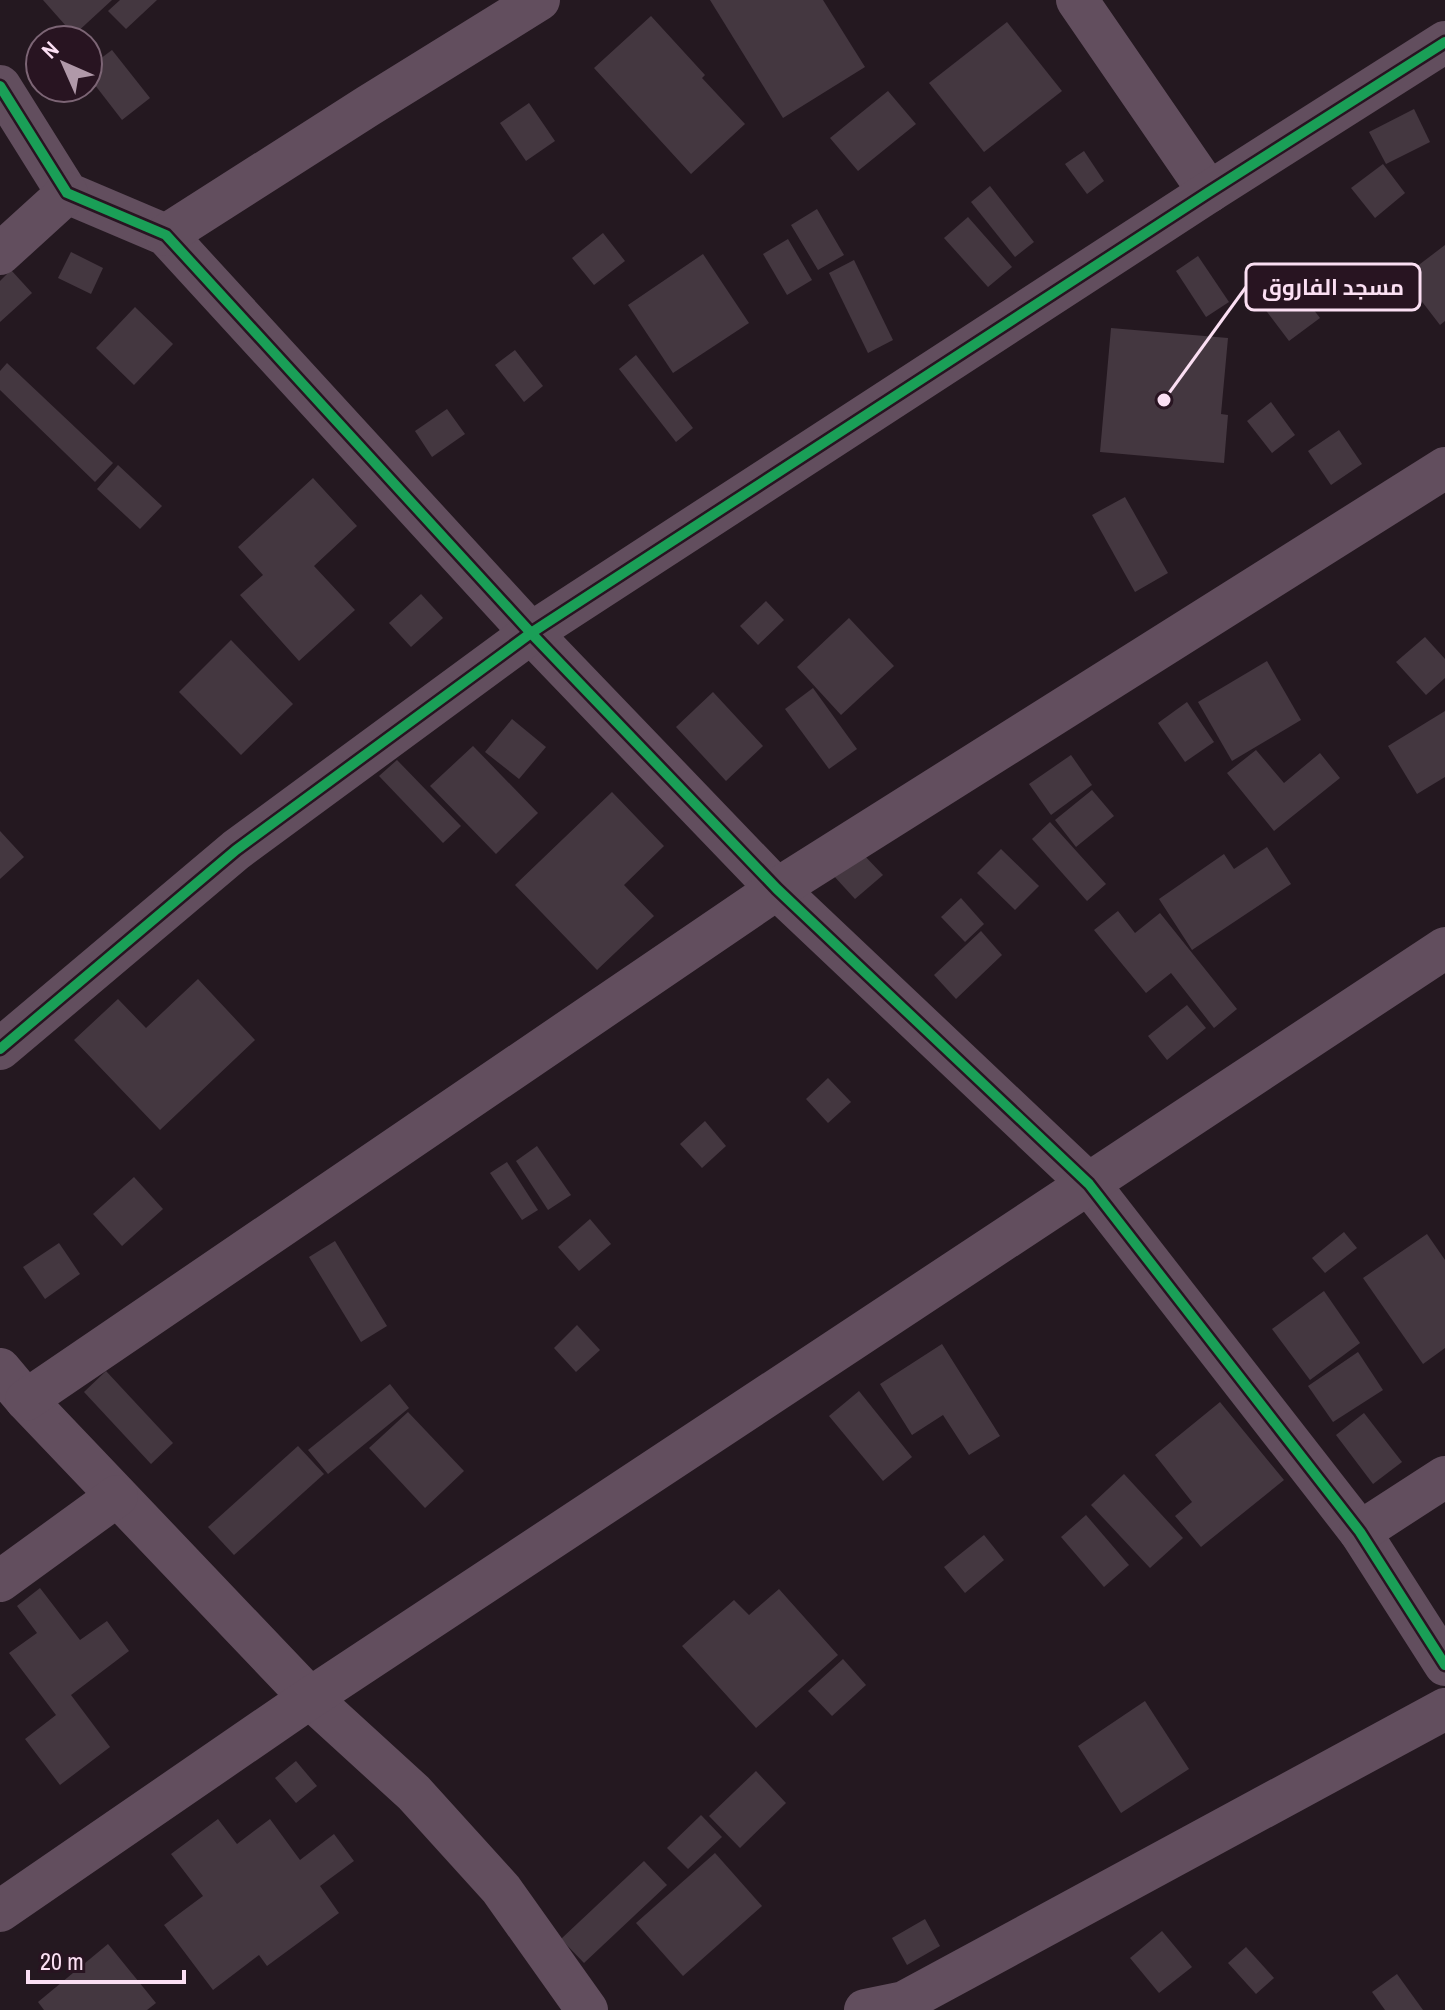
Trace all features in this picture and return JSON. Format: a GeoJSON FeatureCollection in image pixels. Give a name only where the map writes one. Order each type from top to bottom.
{"type":"FeatureCollection","features":[{"type":"Feature","properties":{"kind":"street"},"geometry":{"type":"LineString","coordinates":[[166,235],[539,0]]}},
{"type":"Feature","properties":{"kind":"street"},"geometry":{"type":"LineString","coordinates":[[1077,0],[1209,192]]}},
{"type":"Feature","properties":{"kind":"street"},"geometry":{"type":"LineString","coordinates":[[0,1049],[236,850],[531,633],[1445,42]]}},
{"type":"Feature","properties":{"kind":"street"},"geometry":{"type":"LineString","coordinates":[[0,86],[67,193],[166,235],[531,633],[777,889],[1089,1184],[1360,1532],[1445,1665]]}},
{"type":"Feature","properties":{"kind":"street"},"geometry":{"type":"LineString","coordinates":[[0,254],[67,193]]}},
{"type":"Feature","properties":{"kind":"street"},"geometry":{"type":"LineString","coordinates":[[26,1400],[777,889],[1445,468]]}},
{"type":"Feature","properties":{"kind":"street"},"geometry":{"type":"LineString","coordinates":[[0,1911],[310,1698],[1445,948]]}},
{"type":"Feature","properties":{"kind":"street"},"geometry":{"type":"LineString","coordinates":[[0,1369],[310,1698],[414,1793],[501,1889],[587,2010]]}},
{"type":"Feature","properties":{"kind":"street"},"geometry":{"type":"LineString","coordinates":[[1360,1532],[1445,1477]]}},
{"type":"Feature","properties":{"kind":"street"},"geometry":{"type":"LineString","coordinates":[[0,1581],[117,1496]]}},
{"type":"Feature","properties":{"kind":"street"},"geometry":{"type":"LineString","coordinates":[[893,2007],[1445,1709]]}},
{"type":"Feature","properties":{"kind":"building"},"geometry":{"type":"Polygon","coordinates":[[[43,0],[112,0],[86,24],[64,24],[43,0]]]}},
{"type":"Feature","properties":{"kind":"building"},"geometry":{"type":"Polygon","coordinates":[[[120,0],[157,0],[126,29],[108,11],[120,0]]]}},
{"type":"Feature","properties":{"kind":"building"},"geometry":{"type":"Polygon","coordinates":[[[710,0],[823,0],[865,67],[783,118],[710,0]]]}},
{"type":"Feature","properties":{"kind":"building"},"geometry":{"type":"Polygon","coordinates":[[[651,16],[745,124],[691,174],[594,68],[651,16]]]}},
{"type":"Feature","properties":{"kind":"building"},"geometry":{"type":"Polygon","coordinates":[[[1007,22],[1062,91],[984,152],[929,83],[1007,22]]]}},
{"type":"Feature","properties":{"kind":"building"},"geometry":{"type":"Polygon","coordinates":[[[112,50],[150,98],[122,120],[104,97],[104,56],[112,50]]]}},
{"type":"Feature","properties":{"kind":"building"},"geometry":{"type":"Polygon","coordinates":[[[888,91],[916,124],[858,171],[830,138],[888,91]]]}},
{"type":"Feature","properties":{"kind":"building"},"geometry":{"type":"Polygon","coordinates":[[[529,103],[555,141],[526,161],[500,123],[529,103]]]}},
{"type":"Feature","properties":{"kind":"building"},"geometry":{"type":"Polygon","coordinates":[[[1414,109],[1430,142],[1386,164],[1369,132],[1414,109]]]}},
{"type":"Feature","properties":{"kind":"building"},"geometry":{"type":"Polygon","coordinates":[[[1084,151],[1104,181],[1087,194],[1065,164],[1084,151]]]}},
{"type":"Feature","properties":{"kind":"building"},"geometry":{"type":"Polygon","coordinates":[[[1383,164],[1405,193],[1375,218],[1351,188],[1383,164]]]}},
{"type":"Feature","properties":{"kind":"building"},"geometry":{"type":"Polygon","coordinates":[[[990,186],[1034,242],[1015,257],[971,202],[990,186]]]}},
{"type":"Feature","properties":{"kind":"building"},"geometry":{"type":"Polygon","coordinates":[[[817,209],[844,255],[818,270],[791,225],[817,209]]]}},
{"type":"Feature","properties":{"kind":"building"},"geometry":{"type":"Polygon","coordinates":[[[968,217],[1012,267],[988,287],[944,238],[968,217]]]}},
{"type":"Feature","properties":{"kind":"building"},"geometry":{"type":"Polygon","coordinates":[[[603,233],[625,261],[594,285],[572,258],[603,233]]]}},
{"type":"Feature","properties":{"kind":"building"},"geometry":{"type":"Polygon","coordinates":[[[788,239],[812,280],[787,295],[763,254],[788,239]]]}},
{"type":"Feature","properties":{"kind":"building"},"geometry":{"type":"Polygon","coordinates":[[[1445,245],[1445,321],[1440,325],[1403,277],[1445,245]]]}},
{"type":"Feature","properties":{"kind":"building"},"geometry":{"type":"Polygon","coordinates":[[[71,252],[103,268],[91,294],[58,278],[71,252]]]}},
{"type":"Feature","properties":{"kind":"building"},"geometry":{"type":"Polygon","coordinates":[[[703,254],[749,323],[673,373],[628,305],[703,254]]]}},
{"type":"Feature","properties":{"kind":"building"},"geometry":{"type":"Polygon","coordinates":[[[1198,256],[1229,302],[1206,317],[1176,271],[1198,256]]]}},
{"type":"Feature","properties":{"kind":"building"},"geometry":{"type":"Polygon","coordinates":[[[854,260],[893,340],[868,353],[829,273],[854,260]]]}},
{"type":"Feature","properties":{"kind":"building"},"geometry":{"type":"Polygon","coordinates":[[[11,270],[32,293],[0,322],[0,281],[11,270]]]}},
{"type":"Feature","properties":{"kind":"building"},"geometry":{"type":"Polygon","coordinates":[[[1285,272],[1320,318],[1289,341],[1255,296],[1285,272]]]}},
{"type":"Feature","properties":{"kind":"building"},"geometry":{"type":"Polygon","coordinates":[[[135,307],[173,344],[134,385],[96,348],[135,307]]]}},
{"type":"Feature","properties":{"kind":"building"},"geometry":{"type":"Polygon","coordinates":[[[1111,328],[1228,338],[1221,414],[1228,415],[1224,463],[1100,452],[1111,328]]]}},
{"type":"Feature","properties":{"kind":"building"},"geometry":{"type":"Polygon","coordinates":[[[515,350],[543,386],[524,402],[495,365],[515,350]]]}},
{"type":"Feature","properties":{"kind":"building"},"geometry":{"type":"Polygon","coordinates":[[[636,355],[693,428],[676,442],[619,369],[636,355]]]}},
{"type":"Feature","properties":{"kind":"building"},"geometry":{"type":"Polygon","coordinates":[[[7,363],[113,463],[95,482],[0,390],[0,371],[7,363]]]}},
{"type":"Feature","properties":{"kind":"building"},"geometry":{"type":"Polygon","coordinates":[[[1271,402],[1295,435],[1272,453],[1247,421],[1271,402]]]}},
{"type":"Feature","properties":{"kind":"building"},"geometry":{"type":"Polygon","coordinates":[[[447,409],[465,434],[432,457],[415,431],[447,409]]]}},
{"type":"Feature","properties":{"kind":"building"},"geometry":{"type":"Polygon","coordinates":[[[1339,430],[1362,464],[1331,485],[1308,451],[1339,430]]]}},
{"type":"Feature","properties":{"kind":"building"},"geometry":{"type":"Polygon","coordinates":[[[118,465],[162,506],[140,529],[97,489],[118,465]]]}},
{"type":"Feature","properties":{"kind":"building"},"geometry":{"type":"Polygon","coordinates":[[[313,478],[357,526],[314,566],[355,610],[299,661],[240,595],[263,575],[238,547],[313,478]]]}},
{"type":"Feature","properties":{"kind":"building"},"geometry":{"type":"Polygon","coordinates":[[[1125,497],[1168,573],[1135,592],[1092,515],[1125,497]]]}},
{"type":"Feature","properties":{"kind":"building"},"geometry":{"type":"Polygon","coordinates":[[[421,594],[443,618],[411,647],[389,623],[421,594]]]}},
{"type":"Feature","properties":{"kind":"building"},"geometry":{"type":"Polygon","coordinates":[[[766,601],[784,620],[758,645],[740,626],[766,601]]]}},
{"type":"Feature","properties":{"kind":"building"},"geometry":{"type":"Polygon","coordinates":[[[849,618],[894,666],[841,715],[797,667],[849,618]]]}},
{"type":"Feature","properties":{"kind":"building"},"geometry":{"type":"Polygon","coordinates":[[[1425,637],[1445,659],[1445,678],[1426,695],[1396,662],[1425,637]]]}},
{"type":"Feature","properties":{"kind":"building"},"geometry":{"type":"Polygon","coordinates":[[[231,640],[293,704],[241,755],[179,692],[231,640]]]}},
{"type":"Feature","properties":{"kind":"building"},"geometry":{"type":"Polygon","coordinates":[[[1267,661],[1301,720],[1232,761],[1198,702],[1267,661]]]}},
{"type":"Feature","properties":{"kind":"building"},"geometry":{"type":"Polygon","coordinates":[[[813,688],[857,749],[829,769],[785,709],[813,688]]]}},
{"type":"Feature","properties":{"kind":"building"},"geometry":{"type":"Polygon","coordinates":[[[713,692],[763,746],[726,781],[676,727],[713,692]]]}},
{"type":"Feature","properties":{"kind":"building"},"geometry":{"type":"Polygon","coordinates":[[[1187,702],[1214,742],[1185,762],[1158,723],[1187,702]]]}},
{"type":"Feature","properties":{"kind":"building"},"geometry":{"type":"Polygon","coordinates":[[[1445,711],[1445,777],[1417,794],[1388,746],[1445,711]]]}},
{"type":"Feature","properties":{"kind":"building"},"geometry":{"type":"Polygon","coordinates":[[[512,719],[546,747],[519,779],[485,752],[512,719]]]}},
{"type":"Feature","properties":{"kind":"building"},"geometry":{"type":"Polygon","coordinates":[[[473,746],[538,813],[496,854],[430,786],[473,746]]]}},
{"type":"Feature","properties":{"kind":"building"},"geometry":{"type":"Polygon","coordinates":[[[1256,750],[1284,783],[1320,753],[1340,778],[1274,831],[1227,773],[1256,750]]]}},
{"type":"Feature","properties":{"kind":"building"},"geometry":{"type":"Polygon","coordinates":[[[1071,755],[1092,785],[1051,815],[1029,784],[1071,755]]]}},
{"type":"Feature","properties":{"kind":"building"},"geometry":{"type":"Polygon","coordinates":[[[397,760],[461,826],[443,843],[379,776],[397,760]]]}},
{"type":"Feature","properties":{"kind":"building"},"geometry":{"type":"Polygon","coordinates":[[[1092,790],[1114,816],[1076,847],[1055,820],[1092,790]]]}},
{"type":"Feature","properties":{"kind":"building"},"geometry":{"type":"Polygon","coordinates":[[[612,792],[664,846],[624,885],[654,916],[597,970],[515,885],[612,792]]]}},
{"type":"Feature","properties":{"kind":"building"},"geometry":{"type":"Polygon","coordinates":[[[1050,822],[1106,884],[1087,901],[1032,839],[1050,822]]]}},
{"type":"Feature","properties":{"kind":"building"},"geometry":{"type":"Polygon","coordinates":[[[0,831],[24,857],[0,879],[0,831]]]}},
{"type":"Feature","properties":{"kind":"building"},"geometry":{"type":"Polygon","coordinates":[[[1267,847],[1291,884],[1192,950],[1159,899],[1224,854],[1234,869],[1267,847]]]}},
{"type":"Feature","properties":{"kind":"building"},"geometry":{"type":"Polygon","coordinates":[[[1001,849],[1039,886],[1015,910],[977,873],[1001,849]]]}},
{"type":"Feature","properties":{"kind":"building"},"geometry":{"type":"Polygon","coordinates":[[[860,851],[883,875],[855,899],[833,875],[860,851]]]}},
{"type":"Feature","properties":{"kind":"building"},"geometry":{"type":"Polygon","coordinates":[[[961,898],[984,924],[965,942],[941,917],[961,898]]]}},
{"type":"Feature","properties":{"kind":"building"},"geometry":{"type":"Polygon","coordinates":[[[1118,911],[1135,933],[1160,913],[1237,1009],[1214,1028],[1171,973],[1146,993],[1094,930],[1118,911]]]}},
{"type":"Feature","properties":{"kind":"building"},"geometry":{"type":"Polygon","coordinates":[[[981,931],[1002,955],[956,999],[934,975],[981,931]]]}},
{"type":"Feature","properties":{"kind":"building"},"geometry":{"type":"Polygon","coordinates":[[[198,979],[255,1040],[160,1130],[74,1040],[118,999],[146,1028],[198,979]]]}},
{"type":"Feature","properties":{"kind":"building"},"geometry":{"type":"Polygon","coordinates":[[[1187,1005],[1206,1028],[1167,1060],[1148,1036],[1187,1005]]]}},
{"type":"Feature","properties":{"kind":"building"},"geometry":{"type":"Polygon","coordinates":[[[828,1078],[851,1102],[828,1123],[806,1099],[828,1078]]]}},
{"type":"Feature","properties":{"kind":"building"},"geometry":{"type":"Polygon","coordinates":[[[705,1121],[726,1146],[702,1168],[680,1144],[705,1121]]]}},
{"type":"Feature","properties":{"kind":"building"},"geometry":{"type":"Polygon","coordinates":[[[537,1146],[571,1195],[548,1210],[516,1161],[537,1146]]]}},
{"type":"Feature","properties":{"kind":"building"},"geometry":{"type":"Polygon","coordinates":[[[507,1162],[538,1210],[522,1220],[490,1173],[507,1162]]]}},
{"type":"Feature","properties":{"kind":"building"},"geometry":{"type":"Polygon","coordinates":[[[134,1177],[163,1209],[122,1246],[93,1214],[134,1177]]]}},
{"type":"Feature","properties":{"kind":"building"},"geometry":{"type":"Polygon","coordinates":[[[590,1219],[611,1244],[579,1271],[558,1247],[590,1219]]]}},
{"type":"Feature","properties":{"kind":"building"},"geometry":{"type":"Polygon","coordinates":[[[1344,1232],[1357,1248],[1325,1273],[1312,1258],[1344,1232]]]}},
{"type":"Feature","properties":{"kind":"building"},"geometry":{"type":"Polygon","coordinates":[[[1427,1234],[1445,1260],[1445,1348],[1423,1364],[1363,1278],[1427,1234]]]}},
{"type":"Feature","properties":{"kind":"building"},"geometry":{"type":"Polygon","coordinates":[[[335,1241],[387,1326],[361,1342],[309,1257],[335,1241]]]}},
{"type":"Feature","properties":{"kind":"building"},"geometry":{"type":"Polygon","coordinates":[[[59,1243],[80,1274],[45,1299],[23,1267],[59,1243]]]}},
{"type":"Feature","properties":{"kind":"building"},"geometry":{"type":"Polygon","coordinates":[[[1324,1291],[1360,1343],[1310,1380],[1272,1329],[1324,1291]]]}},
{"type":"Feature","properties":{"kind":"building"},"geometry":{"type":"Polygon","coordinates":[[[577,1325],[600,1350],[576,1372],[554,1348],[577,1325]]]}},
{"type":"Feature","properties":{"kind":"building"},"geometry":{"type":"Polygon","coordinates":[[[942,1344],[1000,1436],[969,1455],[943,1415],[912,1435],[880,1384],[942,1344]]]}},
{"type":"Feature","properties":{"kind":"building"},"geometry":{"type":"Polygon","coordinates":[[[1358,1352],[1383,1390],[1333,1422],[1308,1386],[1358,1352]]]}},
{"type":"Feature","properties":{"kind":"building"},"geometry":{"type":"Polygon","coordinates":[[[106,1371],[173,1443],[151,1464],[84,1392],[106,1371]]]}},
{"type":"Feature","properties":{"kind":"building"},"geometry":{"type":"Polygon","coordinates":[[[390,1384],[409,1408],[328,1474],[308,1450],[390,1384]]]}},
{"type":"Feature","properties":{"kind":"building"},"geometry":{"type":"Polygon","coordinates":[[[859,1391],[912,1457],[883,1481],[829,1416],[859,1391]]]}},
{"type":"Feature","properties":{"kind":"building"},"geometry":{"type":"Polygon","coordinates":[[[1220,1402],[1284,1480],[1201,1547],[1175,1516],[1192,1502],[1155,1455],[1220,1402]]]}},
{"type":"Feature","properties":{"kind":"building"},"geometry":{"type":"Polygon","coordinates":[[[408,1412],[464,1471],[425,1508],[369,1448],[408,1412]]]}},
{"type":"Feature","properties":{"kind":"building"},"geometry":{"type":"Polygon","coordinates":[[[1364,1413],[1402,1462],[1373,1484],[1336,1435],[1364,1413]]]}},
{"type":"Feature","properties":{"kind":"building"},"geometry":{"type":"Polygon","coordinates":[[[298,1446],[324,1474],[234,1555],[208,1527],[298,1446]]]}},
{"type":"Feature","properties":{"kind":"building"},"geometry":{"type":"Polygon","coordinates":[[[1124,1474],[1183,1538],[1150,1568],[1091,1505],[1124,1474]]]}},
{"type":"Feature","properties":{"kind":"building"},"geometry":{"type":"Polygon","coordinates":[[[1086,1515],[1129,1565],[1104,1587],[1061,1537],[1086,1515]]]}},
{"type":"Feature","properties":{"kind":"building"},"geometry":{"type":"Polygon","coordinates":[[[984,1535],[1004,1560],[965,1593],[944,1567],[984,1535]]]}},
{"type":"Feature","properties":{"kind":"building"},"geometry":{"type":"Polygon","coordinates":[[[40,1588],[80,1640],[107,1621],[129,1651],[71,1695],[110,1747],[60,1785],[25,1739],[56,1715],[9,1653],[37,1633],[17,1606],[40,1588]]]}},
{"type":"Feature","properties":{"kind":"building"},"geometry":{"type":"Polygon","coordinates":[[[779,1589],[838,1655],[756,1728],[682,1646],[734,1600],[749,1615],[779,1589]]]}},
{"type":"Feature","properties":{"kind":"building"},"geometry":{"type":"Polygon","coordinates":[[[843,1659],[866,1685],[832,1716],[808,1691],[843,1659]]]}},
{"type":"Feature","properties":{"kind":"building"},"geometry":{"type":"Polygon","coordinates":[[[1145,1701],[1189,1769],[1121,1813],[1078,1746],[1145,1701]]]}},
{"type":"Feature","properties":{"kind":"building"},"geometry":{"type":"Polygon","coordinates":[[[296,1761],[317,1786],[296,1803],[275,1778],[296,1761]]]}},
{"type":"Feature","properties":{"kind":"building"},"geometry":{"type":"Polygon","coordinates":[[[756,1771],[786,1803],[740,1848],[709,1816],[756,1771]]]}},
{"type":"Feature","properties":{"kind":"building"},"geometry":{"type":"Polygon","coordinates":[[[701,1815],[722,1837],[688,1869],[667,1848],[701,1815]]]}},
{"type":"Feature","properties":{"kind":"building"},"geometry":{"type":"Polygon","coordinates":[[[218,1819],[237,1844],[270,1819],[300,1860],[334,1834],[354,1861],[320,1886],[339,1913],[267,1966],[259,1955],[213,1990],[164,1925],[203,1896],[171,1854],[218,1819]]]}},
{"type":"Feature","properties":{"kind":"building"},"geometry":{"type":"Polygon","coordinates":[[[715,1853],[762,1906],[683,1976],[636,1923],[715,1853]]]}},
{"type":"Feature","properties":{"kind":"building"},"geometry":{"type":"Polygon","coordinates":[[[644,1861],[667,1885],[584,1963],[561,1939],[644,1861]]]}},
{"type":"Feature","properties":{"kind":"building"},"geometry":{"type":"Polygon","coordinates":[[[925,1919],[940,1946],[907,1965],[892,1938],[925,1919]]]}},
{"type":"Feature","properties":{"kind":"building"},"geometry":{"type":"Polygon","coordinates":[[[1162,1931],[1192,1967],[1159,1993],[1130,1958],[1162,1931]]]}},
{"type":"Feature","properties":{"kind":"building"},"geometry":{"type":"Polygon","coordinates":[[[108,1944],[156,2003],[147,2010],[44,2010],[38,2002],[108,1944]]]}},
{"type":"Feature","properties":{"kind":"building"},"geometry":{"type":"Polygon","coordinates":[[[1246,1947],[1274,1978],[1256,1994],[1228,1963],[1246,1947]]]}},
{"type":"Feature","properties":{"kind":"building"},"geometry":{"type":"Polygon","coordinates":[[[1397,1974],[1423,2010],[1385,2010],[1372,1992],[1397,1974]]]}},
{"type":"Feature","properties":{"kind":"cycle path"},"geometry":{"type":"LineString","coordinates":[[0,1049],[236,850],[531,633],[1445,42]]}},
{"type":"Feature","properties":{"kind":"cycle path"},"geometry":{"type":"LineString","coordinates":[[0,86],[67,193],[166,235],[531,633],[777,889],[1089,1184],[1360,1532],[1445,1665]]}},
{"type":"Feature","properties":{"kind":"place","name":"مسجد الفاروق"},"geometry":{"type":"Point","coordinates":[1164,400]}}]}
